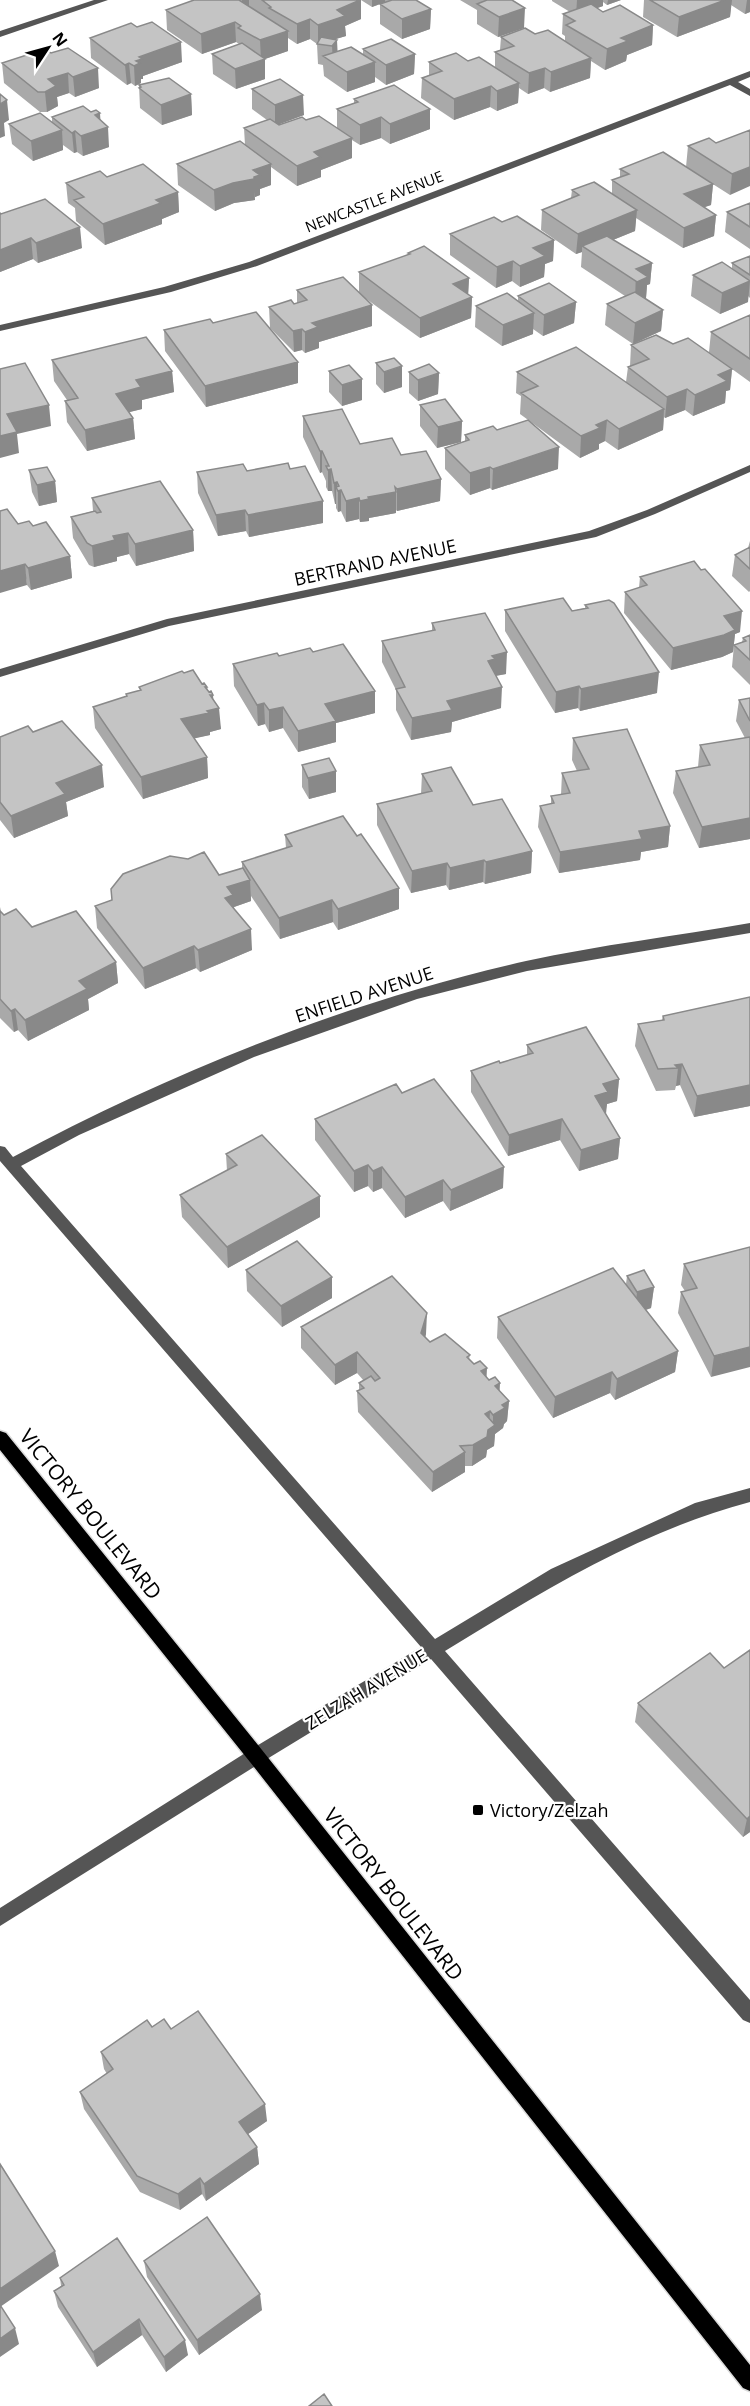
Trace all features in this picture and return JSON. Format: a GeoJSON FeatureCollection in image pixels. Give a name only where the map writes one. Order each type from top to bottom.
{"type":"FeatureCollection","features":[{"type":"Feature","properties":{"kind":"main road","name":"VICTORY BOULEVARD"},"geometry":{"type":"LineString","coordinates":[[0,1438],[256,1756],[750,2381]]}},
{"type":"Feature","properties":{"kind":"street"},"geometry":{"type":"LineString","coordinates":[[0,34],[103,0]]}},
{"type":"Feature","properties":{"kind":"street","name":"NEWCASTLE AVENUE"},"geometry":{"type":"LineString","coordinates":[[0,328],[167,290],[253,264],[750,74]]}},
{"type":"Feature","properties":{"kind":"street"},"geometry":{"type":"LineString","coordinates":[[730,81],[750,93]]}},
{"type":"Feature","properties":{"kind":"street","name":"BERTRAND AVENUE"},"geometry":{"type":"LineString","coordinates":[[0,673],[167,623],[592,534],[651,512],[750,468]]}},
{"type":"Feature","properties":{"kind":"street","name":"ENFIELD AVENUE"},"geometry":{"type":"LineString","coordinates":[[12,1164],[74,1131],[249,1053],[414,994],[527,966],[750,928]]}},
{"type":"Feature","properties":{"kind":"street"},"geometry":{"type":"LineString","coordinates":[[0,1151],[750,2014]]}},
{"type":"Feature","properties":{"kind":"street","name":"ZELZAH AVENUE"},"geometry":{"type":"LineString","coordinates":[[0,1918],[256,1756],[558,1574],[701,1508],[750,1495]]}},
{"type":"Feature","properties":{"kind":"building"},"geometry":{"type":"Polygon","coordinates":[[[194,0],[239,0],[288,31],[260,40],[238,28],[241,26],[235,22],[201,34],[166,10],[194,0]]]}},
{"type":"Feature","properties":{"kind":"building"},"geometry":{"type":"Polygon","coordinates":[[[262,0],[360,0],[337,10],[345,16],[318,25],[310,19],[297,24],[269,8],[271,7],[262,0]]]}},
{"type":"Feature","properties":{"kind":"building"},"geometry":{"type":"Polygon","coordinates":[[[392,0],[416,0],[431,9],[402,19],[380,4],[392,0]]]}},
{"type":"Feature","properties":{"kind":"building"},"geometry":{"type":"Polygon","coordinates":[[[487,0],[512,0],[525,8],[499,17],[477,4],[487,0]]]}},
{"type":"Feature","properties":{"kind":"building"},"geometry":{"type":"Polygon","coordinates":[[[650,0],[725,0],[679,17],[650,0]]]}},
{"type":"Feature","properties":{"kind":"building"},"geometry":{"type":"Polygon","coordinates":[[[591,4],[603,12],[620,5],[653,25],[621,38],[628,41],[607,49],[566,25],[575,21],[563,14],[591,4]]]}},
{"type":"Feature","properties":{"kind":"building"},"geometry":{"type":"Polygon","coordinates":[[[152,22],[181,42],[139,57],[142,59],[136,61],[140,63],[134,66],[129,63],[125,65],[90,38],[131,23],[137,27],[152,22]]]}},
{"type":"Feature","properties":{"kind":"building"},"geometry":{"type":"Polygon","coordinates":[[[525,28],[535,34],[548,30],[591,58],[551,72],[545,68],[529,73],[495,52],[514,46],[501,37],[525,28]]]}},
{"type":"Feature","properties":{"kind":"building"},"geometry":{"type":"Polygon","coordinates":[[[321,37],[337,40],[332,46],[317,44],[321,37]]]}},
{"type":"Feature","properties":{"kind":"building"},"geometry":{"type":"Polygon","coordinates":[[[391,39],[415,54],[386,65],[363,49],[391,39]]]}},
{"type":"Feature","properties":{"kind":"building"},"geometry":{"type":"Polygon","coordinates":[[[242,43],[265,59],[235,69],[212,54],[242,43]]]}},
{"type":"Feature","properties":{"kind":"building"},"geometry":{"type":"Polygon","coordinates":[[[351,47],[375,62],[347,72],[323,56],[351,47]]]}},
{"type":"Feature","properties":{"kind":"building"},"geometry":{"type":"Polygon","coordinates":[[[68,48],[98,68],[73,77],[68,73],[48,79],[56,86],[45,92],[38,92],[2,63],[45,49],[51,53],[68,48]]]}},
{"type":"Feature","properties":{"kind":"building"},"geometry":{"type":"Polygon","coordinates":[[[456,53],[468,61],[479,57],[519,83],[497,91],[491,86],[454,99],[422,78],[442,71],[429,62],[456,53]]]}},
{"type":"Feature","properties":{"kind":"building"},"geometry":{"type":"Polygon","coordinates":[[[169,78],[191,94],[161,105],[139,88],[141,87],[139,85],[169,78]]]}},
{"type":"Feature","properties":{"kind":"building"},"geometry":{"type":"Polygon","coordinates":[[[280,79],[303,95],[275,105],[252,89],[280,79]]]}},
{"type":"Feature","properties":{"kind":"building"},"geometry":{"type":"Polygon","coordinates":[[[394,85],[430,109],[390,124],[381,117],[360,125],[337,109],[358,102],[354,99],[394,85]]]}},
{"type":"Feature","properties":{"kind":"building"},"geometry":{"type":"Polygon","coordinates":[[[0,94],[7,100],[0,104],[0,94]]]}},
{"type":"Feature","properties":{"kind":"building"},"geometry":{"type":"Polygon","coordinates":[[[83,106],[91,112],[96,110],[100,113],[95,115],[108,127],[81,136],[75,131],[72,133],[52,117],[83,106]]]}},
{"type":"Feature","properties":{"kind":"building"},"geometry":{"type":"Polygon","coordinates":[[[40,113],[62,130],[31,141],[9,124],[40,113]]]}},
{"type":"Feature","properties":{"kind":"building"},"geometry":{"type":"Polygon","coordinates":[[[319,116],[352,138],[314,152],[320,157],[297,166],[244,128],[270,119],[279,125],[302,117],[306,120],[319,116]]]}},
{"type":"Feature","properties":{"kind":"building"},"geometry":{"type":"Polygon","coordinates":[[[750,130],[750,167],[732,174],[688,146],[709,138],[716,143],[750,130]]]}},
{"type":"Feature","properties":{"kind":"building"},"geometry":{"type":"Polygon","coordinates":[[[240,141],[271,164],[253,170],[260,175],[254,179],[214,190],[177,164],[240,141]]]}},
{"type":"Feature","properties":{"kind":"building"},"geometry":{"type":"Polygon","coordinates":[[[663,152],[713,184],[684,194],[716,215],[684,228],[612,180],[629,174],[620,169],[663,152]]]}},
{"type":"Feature","properties":{"kind":"building"},"geometry":{"type":"Polygon","coordinates":[[[143,164],[178,192],[156,200],[161,203],[103,224],[74,200],[84,197],[66,183],[100,171],[107,177],[143,164]]]}},
{"type":"Feature","properties":{"kind":"building"},"geometry":{"type":"Polygon","coordinates":[[[594,182],[637,210],[578,234],[542,210],[579,195],[572,190],[594,182]]]}},
{"type":"Feature","properties":{"kind":"building"},"geometry":{"type":"Polygon","coordinates":[[[45,199],[80,227],[36,243],[31,238],[0,250],[0,213],[45,199]]]}},
{"type":"Feature","properties":{"kind":"building"},"geometry":{"type":"Polygon","coordinates":[[[750,203],[750,227],[727,212],[750,203]]]}},
{"type":"Feature","properties":{"kind":"building"},"geometry":{"type":"Polygon","coordinates":[[[517,216],[554,240],[533,248],[545,256],[520,266],[513,261],[497,267],[450,234],[494,217],[502,222],[517,216]]]}},
{"type":"Feature","properties":{"kind":"building"},"geometry":{"type":"Polygon","coordinates":[[[607,236],[652,263],[636,269],[648,277],[637,282],[582,246],[607,236]]]}},
{"type":"Feature","properties":{"kind":"building"},"geometry":{"type":"Polygon","coordinates":[[[424,246],[469,278],[453,284],[472,297],[420,318],[359,272],[410,254],[408,253],[424,246]]]}},
{"type":"Feature","properties":{"kind":"building"},"geometry":{"type":"Polygon","coordinates":[[[750,256],[750,275],[732,263],[750,256]]]}},
{"type":"Feature","properties":{"kind":"building"},"geometry":{"type":"Polygon","coordinates":[[[722,262],[750,281],[722,293],[693,275],[722,262]]]}},
{"type":"Feature","properties":{"kind":"building"},"geometry":{"type":"Polygon","coordinates":[[[343,277],[372,305],[312,323],[318,327],[305,332],[302,329],[293,331],[269,307],[291,300],[294,304],[307,300],[297,290],[343,277]]]}},
{"type":"Feature","properties":{"kind":"building"},"geometry":{"type":"Polygon","coordinates":[[[549,283],[576,302],[544,315],[518,296],[549,283]]]}},
{"type":"Feature","properties":{"kind":"building"},"geometry":{"type":"Polygon","coordinates":[[[635,292],[663,310],[635,323],[607,304],[635,292]]]}},
{"type":"Feature","properties":{"kind":"building"},"geometry":{"type":"Polygon","coordinates":[[[507,293],[534,313],[503,325],[476,306],[507,293]]]}},
{"type":"Feature","properties":{"kind":"building"},"geometry":{"type":"Polygon","coordinates":[[[256,312],[298,362],[205,386],[164,330],[210,319],[213,323],[256,312]]]}},
{"type":"Feature","properties":{"kind":"building"},"geometry":{"type":"Polygon","coordinates":[[[750,315],[750,359],[711,332],[750,315]]]}},
{"type":"Feature","properties":{"kind":"building"},"geometry":{"type":"Polygon","coordinates":[[[656,335],[673,344],[688,338],[732,369],[718,375],[727,381],[695,395],[687,389],[667,397],[628,367],[649,359],[631,345],[656,335]]]}},
{"type":"Feature","properties":{"kind":"building"},"geometry":{"type":"Polygon","coordinates":[[[146,337],[172,371],[136,380],[141,387],[116,394],[133,418],[85,430],[65,401],[78,398],[52,360],[146,337]]]}},
{"type":"Feature","properties":{"kind":"building"},"geometry":{"type":"Polygon","coordinates":[[[576,347],[664,409],[619,429],[607,420],[596,425],[600,428],[581,436],[521,393],[538,386],[517,372],[576,347]]]}},
{"type":"Feature","properties":{"kind":"building"},"geometry":{"type":"Polygon","coordinates":[[[394,358],[402,366],[384,372],[376,363],[394,358]]]}},
{"type":"Feature","properties":{"kind":"building"},"geometry":{"type":"Polygon","coordinates":[[[25,363],[49,405],[7,414],[17,432],[0,436],[0,369],[25,363]]]}},
{"type":"Feature","properties":{"kind":"building"},"geometry":{"type":"Polygon","coordinates":[[[429,364],[439,373],[418,380],[409,372],[429,364]]]}},
{"type":"Feature","properties":{"kind":"building"},"geometry":{"type":"Polygon","coordinates":[[[349,365],[362,379],[342,385],[329,371],[349,365]]]}},
{"type":"Feature","properties":{"kind":"building"},"geometry":{"type":"Polygon","coordinates":[[[445,399],[462,421],[438,427],[420,405],[445,399]]]}},
{"type":"Feature","properties":{"kind":"building"},"geometry":{"type":"Polygon","coordinates":[[[342,409],[360,444],[392,438],[401,455],[426,451],[441,479],[397,489],[395,487],[396,492],[368,497],[369,499],[360,501],[359,498],[346,501],[341,490],[338,491],[336,487],[339,486],[337,482],[334,483],[331,469],[328,470],[326,466],[329,466],[303,416],[342,409]]]}},
{"type":"Feature","properties":{"kind":"building"},"geometry":{"type":"Polygon","coordinates":[[[528,420],[559,447],[493,469],[490,467],[470,473],[445,448],[469,440],[465,435],[493,426],[497,430],[528,420]]]}},
{"type":"Feature","properties":{"kind":"building"},"geometry":{"type":"Polygon","coordinates":[[[288,463],[290,469],[305,466],[323,501],[248,515],[245,510],[216,515],[197,472],[243,464],[247,471],[288,463]]]}},
{"type":"Feature","properties":{"kind":"building"},"geometry":{"type":"Polygon","coordinates":[[[47,467],[55,481],[37,485],[29,470],[47,467]]]}},
{"type":"Feature","properties":{"kind":"building"},"geometry":{"type":"Polygon","coordinates":[[[160,481],[193,530],[135,544],[128,533],[113,536],[115,540],[92,546],[87,543],[71,517],[95,511],[101,512],[92,498],[160,481]]]}},
{"type":"Feature","properties":{"kind":"building"},"geometry":{"type":"Polygon","coordinates":[[[7,509],[18,524],[29,521],[33,526],[46,522],[70,556],[28,568],[25,564],[0,571],[0,511],[7,509]]]}},
{"type":"Feature","properties":{"kind":"building"},"geometry":{"type":"Polygon","coordinates":[[[750,547],[750,569],[735,555],[750,547]]]}},
{"type":"Feature","properties":{"kind":"building"},"geometry":{"type":"Polygon","coordinates":[[[694,561],[701,570],[705,569],[742,611],[724,616],[735,630],[673,648],[625,592],[647,585],[640,577],[694,561]]]}},
{"type":"Feature","properties":{"kind":"building"},"geometry":{"type":"Polygon","coordinates":[[[563,598],[572,611],[588,608],[585,605],[609,600],[614,603],[659,672],[581,689],[579,686],[556,692],[505,610],[563,598]]]}},
{"type":"Feature","properties":{"kind":"building"},"geometry":{"type":"Polygon","coordinates":[[[485,613],[507,652],[492,656],[495,659],[488,661],[502,687],[447,701],[452,710],[412,718],[396,689],[405,687],[382,641],[435,630],[432,623],[485,613]]]}},
{"type":"Feature","properties":{"kind":"building"},"geometry":{"type":"Polygon","coordinates":[[[750,635],[750,660],[734,645],[746,641],[743,638],[750,635]]]}},
{"type":"Feature","properties":{"kind":"building"},"geometry":{"type":"Polygon","coordinates":[[[343,644],[375,691],[325,704],[336,721],[298,731],[283,707],[269,710],[264,703],[257,705],[233,664],[277,653],[279,656],[310,648],[313,652],[343,644]]]}},
{"type":"Feature","properties":{"kind":"building"},"geometry":{"type":"Polygon","coordinates":[[[193,670],[202,684],[204,683],[209,692],[211,691],[213,695],[210,695],[219,708],[207,711],[209,713],[181,719],[207,757],[141,777],[93,707],[127,696],[126,694],[141,690],[139,687],[182,671],[184,673],[193,670]]]}},
{"type":"Feature","properties":{"kind":"building"},"geometry":{"type":"Polygon","coordinates":[[[750,698],[750,721],[739,700],[750,698]]]}},
{"type":"Feature","properties":{"kind":"building"},"geometry":{"type":"Polygon","coordinates":[[[62,721],[102,765],[56,783],[65,794],[11,816],[0,802],[0,737],[28,726],[33,732],[62,721]]]}},
{"type":"Feature","properties":{"kind":"building"},"geometry":{"type":"Polygon","coordinates":[[[627,729],[670,826],[639,831],[642,839],[560,852],[540,806],[554,803],[551,796],[570,793],[562,773],[589,769],[573,738],[627,729]]]}},
{"type":"Feature","properties":{"kind":"building"},"geometry":{"type":"Polygon","coordinates":[[[750,737],[750,818],[702,827],[676,771],[710,765],[700,745],[750,737]]]}},
{"type":"Feature","properties":{"kind":"building"},"geometry":{"type":"Polygon","coordinates":[[[329,758],[336,771],[308,778],[302,765],[329,758]]]}},
{"type":"Feature","properties":{"kind":"building"},"geometry":{"type":"Polygon","coordinates":[[[451,767],[473,805],[502,799],[532,851],[450,868],[447,863],[412,871],[377,804],[432,791],[422,774],[451,767]]]}},
{"type":"Feature","properties":{"kind":"building"},"geometry":{"type":"Polygon","coordinates":[[[343,816],[357,836],[361,834],[399,888],[338,909],[332,900],[279,918],[242,862],[292,846],[285,835],[343,816]]]}},
{"type":"Feature","properties":{"kind":"building"},"geometry":{"type":"Polygon","coordinates":[[[204,852],[219,875],[243,868],[250,880],[227,887],[233,895],[225,898],[251,929],[198,950],[194,946],[143,968],[95,906],[112,900],[111,889],[123,874],[170,856],[188,859],[204,852]]]}},
{"type":"Feature","properties":{"kind":"building"},"geometry":{"type":"Polygon","coordinates":[[[16,909],[32,927],[76,911],[116,962],[79,981],[87,989],[25,1020],[15,1009],[11,1011],[0,999],[0,911],[4,915],[16,909]]]}},
{"type":"Feature","properties":{"kind":"building"},"geometry":{"type":"Polygon","coordinates":[[[750,997],[750,1085],[697,1096],[682,1064],[675,1065],[678,1068],[658,1069],[638,1024],[664,1020],[663,1016],[750,997]]]}},
{"type":"Feature","properties":{"kind":"building"},"geometry":{"type":"Polygon","coordinates":[[[586,1027],[619,1079],[603,1084],[608,1092],[595,1096],[620,1138],[581,1150],[562,1119],[509,1135],[471,1071],[533,1053],[527,1045],[586,1027]]]}},
{"type":"Feature","properties":{"kind":"building"},"geometry":{"type":"Polygon","coordinates":[[[434,1079],[504,1167],[451,1190],[443,1180],[405,1197],[382,1167],[373,1171],[368,1165],[354,1171],[315,1119],[396,1084],[402,1093],[434,1079]]]}},
{"type":"Feature","properties":{"kind":"building"},"geometry":{"type":"Polygon","coordinates":[[[262,1135],[320,1196],[227,1247],[180,1195],[237,1165],[226,1154],[262,1135]]]}},
{"type":"Feature","properties":{"kind":"building"},"geometry":{"type":"Polygon","coordinates":[[[297,1241],[332,1277],[281,1306],[246,1270],[297,1241]]]}},
{"type":"Feature","properties":{"kind":"building"},"geometry":{"type":"Polygon","coordinates":[[[750,1247],[750,1347],[714,1356],[681,1292],[697,1288],[684,1264],[750,1247]]]}},
{"type":"Feature","properties":{"kind":"building"},"geometry":{"type":"Polygon","coordinates":[[[613,1268],[678,1351],[617,1379],[612,1372],[555,1397],[498,1317],[613,1268]]]}},
{"type":"Feature","properties":{"kind":"building"},"geometry":{"type":"Polygon","coordinates":[[[644,1270],[654,1287],[637,1292],[627,1276],[644,1270]]]}},
{"type":"Feature","properties":{"kind":"building"},"geometry":{"type":"Polygon","coordinates":[[[392,1276],[427,1313],[421,1333],[430,1342],[445,1334],[470,1355],[467,1357],[474,1364],[480,1361],[487,1368],[481,1371],[489,1380],[495,1377],[500,1383],[495,1386],[509,1401],[502,1405],[505,1408],[493,1415],[490,1411],[485,1414],[495,1425],[488,1430],[487,1437],[473,1445],[460,1446],[465,1452],[433,1472],[357,1391],[364,1388],[359,1383],[371,1376],[375,1381],[380,1378],[357,1352],[335,1365],[301,1327],[392,1276]]]}},
{"type":"Feature","properties":{"kind":"building"},"geometry":{"type":"Polygon","coordinates":[[[750,1650],[750,1816],[747,1819],[638,1703],[710,1653],[724,1668],[750,1650]]]}},
{"type":"Feature","properties":{"kind":"building"},"geometry":{"type":"Polygon","coordinates":[[[198,2011],[265,2104],[239,2122],[257,2147],[204,2184],[200,2178],[178,2194],[137,2176],[80,2092],[113,2069],[101,2052],[147,2020],[152,2027],[164,2019],[171,2029],[198,2011]]]}},
{"type":"Feature","properties":{"kind":"building"},"geometry":{"type":"Polygon","coordinates":[[[0,2164],[55,2251],[0,2289],[0,2164]]]}},
{"type":"Feature","properties":{"kind":"building"},"geometry":{"type":"Polygon","coordinates":[[[207,2217],[260,2294],[197,2340],[144,2261],[207,2217]]]}},
{"type":"Feature","properties":{"kind":"building"},"geometry":{"type":"Polygon","coordinates":[[[117,2238],[185,2340],[164,2357],[139,2319],[93,2352],[54,2291],[64,2285],[60,2278],[117,2238]]]}},
{"type":"Feature","properties":{"kind":"building"},"geometry":{"type":"Polygon","coordinates":[[[0,2305],[15,2328],[0,2339],[0,2305]]]}},
{"type":"Feature","properties":{"kind":"building"},"geometry":{"type":"Polygon","coordinates":[[[324,2394],[332,2406],[309,2406],[324,2394]]]}},
{"type":"Feature","properties":{"kind":"place","name":"Victory/Zelzah"},"geometry":{"type":"Point","coordinates":[478,1810]}}]}
